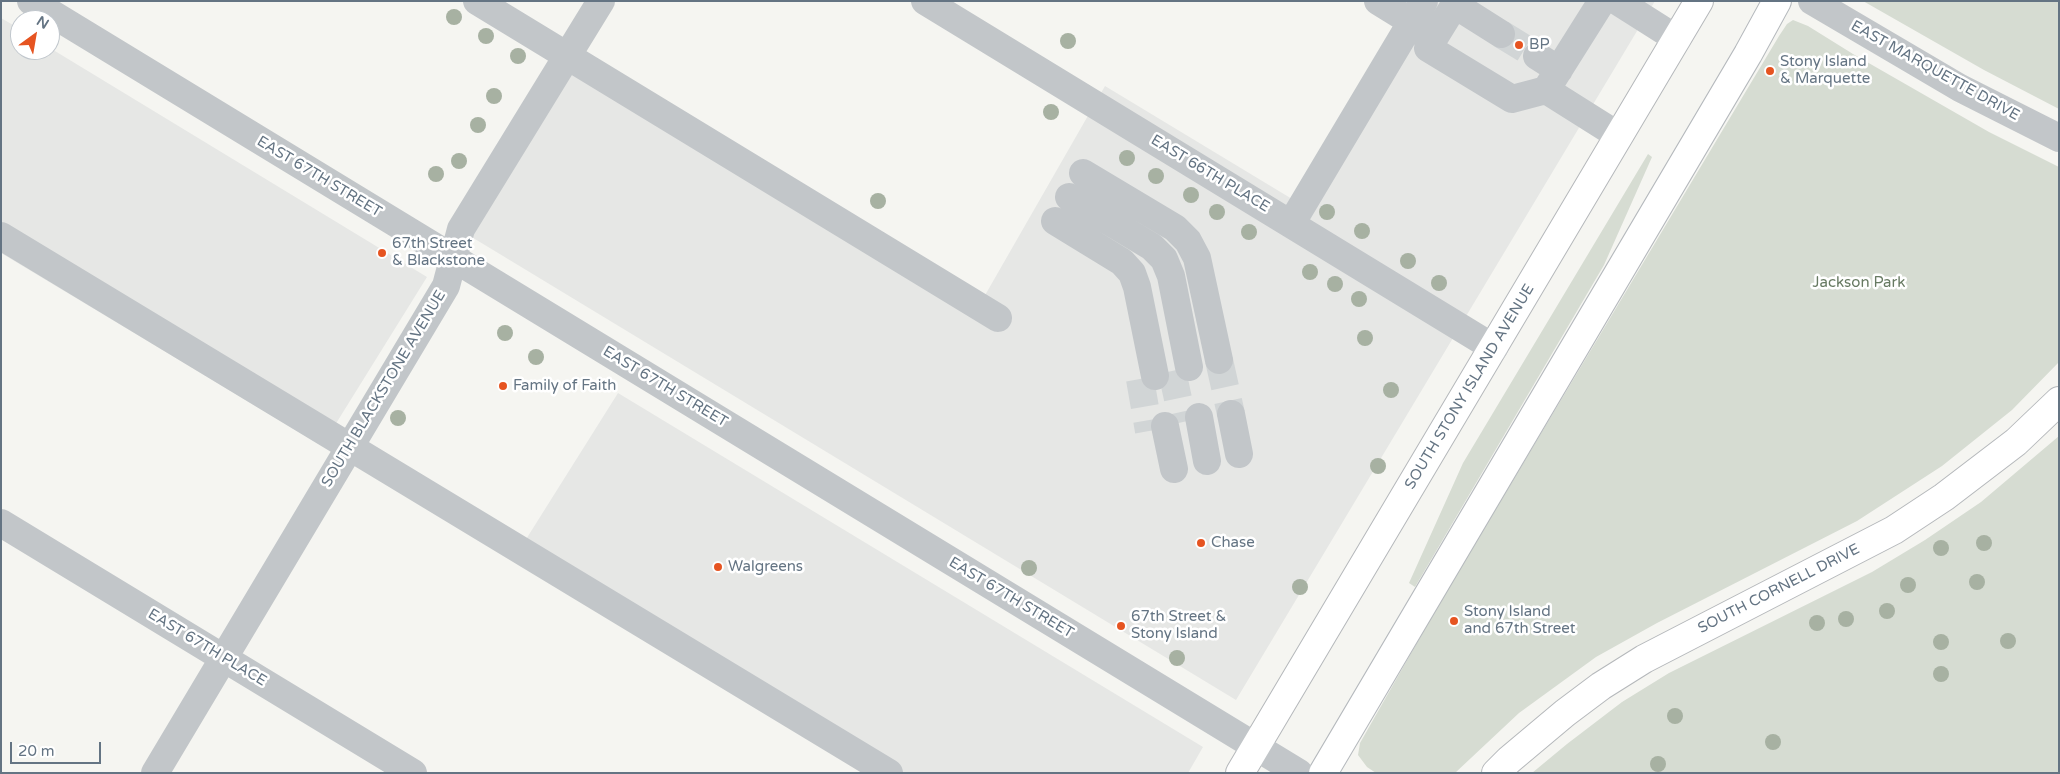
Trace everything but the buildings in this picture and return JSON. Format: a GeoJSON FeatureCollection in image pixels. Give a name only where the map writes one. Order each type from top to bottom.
{"type":"FeatureCollection","features":[{"type":"Feature","properties":{"kind":"main road","name":"SOUTH STONY ISLAND AVENUE"},"geometry":{"type":"LineString","coordinates":[[1240,773],[1699,1]]}},
{"type":"Feature","properties":{"kind":"main road"},"geometry":{"type":"LineString","coordinates":[[1323,773],[1748,54],[1777,1]]}},
{"type":"Feature","properties":{"kind":"main road","name":"SOUTH CORNELL DRIVE"},"geometry":{"type":"LineString","coordinates":[[1496,773],[1565,713],[1601,686],[1644,658],[1894,530],[1944,497],[2016,442],[2059,401]]}},
{"type":"Feature","properties":{"kind":"street","name":"EAST 67TH STREET"},"geometry":{"type":"LineString","coordinates":[[31,1],[1299,773]]}},
{"type":"Feature","properties":{"kind":"street"},"geometry":{"type":"LineString","coordinates":[[477,1],[998,318]]}},
{"type":"Feature","properties":{"kind":"street","name":"SOUTH BLACKSTONE AVENUE"},"geometry":{"type":"LineString","coordinates":[[155,773],[446,286],[461,229],[601,1]]}},
{"type":"Feature","properties":{"kind":"street","name":"EAST 66TH PLACE"},"geometry":{"type":"LineString","coordinates":[[925,1],[1494,348]]}},
{"type":"Feature","properties":{"kind":"street"},"geometry":{"type":"LineString","coordinates":[[1290,224],[1418,11],[1378,1]]}},
{"type":"Feature","properties":{"kind":"street","name":"EAST MARQUETTE DRIVE"},"geometry":{"type":"LineString","coordinates":[[1812,1],[1960,88],[2059,138]]}},
{"type":"Feature","properties":{"kind":"street"},"geometry":{"type":"LineString","coordinates":[[1501,34],[1456,3],[1428,48],[1512,99],[1548,72],[1604,2],[1677,38]]}},
{"type":"Feature","properties":{"kind":"street"},"geometry":{"type":"LineString","coordinates":[[1548,72],[1619,136]]}},
{"type":"Feature","properties":{"kind":"street"},"geometry":{"type":"LineString","coordinates":[[1065,203],[1175,228],[1188,241],[1197,258],[1179,369],[1154,280],[1147,264],[1065,203]]}},
{"type":"Feature","properties":{"kind":"street"},"geometry":{"type":"LineString","coordinates":[[1,236],[889,773]]}},
{"type":"Feature","properties":{"kind":"street"},"geometry":{"type":"LineString","coordinates":[[1198,463],[1190,421],[1198,463]]}},
{"type":"Feature","properties":{"kind":"street","name":"EAST 67TH PLACE"},"geometry":{"type":"LineString","coordinates":[[1,523],[413,773]]}},
{"type":"Feature","properties":{"kind":"shaded area"},"geometry":{"type":"Polygon","coordinates":[[[1424,1],[1655,1],[1236,700],[470,236],[582,53],[984,297],[1105,86],[1302,205],[1424,1]]]}},
{"type":"Feature","properties":{"kind":"shaded area"},"geometry":{"type":"Polygon","coordinates":[[[1,18],[10,23],[10,60],[60,60],[60,54],[427,277],[322,446],[1,253],[1,18]]]}},
{"type":"Feature","properties":{"kind":"shaded area"},"geometry":{"type":"Polygon","coordinates":[[[618,393],[1203,747],[1188,773],[866,773],[513,560],[618,393]]]}},
{"type":"Feature","properties":{"kind":"green space"},"geometry":{"type":"Polygon","coordinates":[[[1863,1],[2059,1],[2059,109],[1984,70],[1863,1]]]}},
{"type":"Feature","properties":{"kind":"green space","name":"Jackson Park"},"geometry":{"type":"Polygon","coordinates":[[[1793,20],[1808,26],[1989,132],[2059,167],[2059,362],[2012,410],[1942,466],[1857,521],[1657,623],[1596,657],[1519,713],[1455,773],[1376,773],[1367,767],[1358,755],[1360,743],[1443,597],[1779,36],[1787,24],[1793,20]]]}},
{"type":"Feature","properties":{"kind":"green space"},"geometry":{"type":"Polygon","coordinates":[[[1648,154],[1652,157],[1604,265],[1415,587],[1409,583],[1463,463],[1648,154]]]}},
{"type":"Feature","properties":{"kind":"green space"},"geometry":{"type":"Polygon","coordinates":[[[2059,436],[2059,773],[1532,773],[1622,702],[1669,673],[1872,572],[1925,540],[1981,502],[2059,436]]]}},
{"type":"Feature","properties":{"kind":"tunnel"},"geometry":{"type":"LineString","coordinates":[[1501,34],[1537,56]]}},
{"type":"Feature","properties":{"kind":"tunnel"},"geometry":{"type":"LineString","coordinates":[[1219,360],[1231,414]]}},
{"type":"Feature","properties":{"kind":"tunnel"},"geometry":{"type":"LineString","coordinates":[[1172,371],[1183,422]]}},
{"type":"Feature","properties":{"kind":"tunnel"},"geometry":{"type":"LineString","coordinates":[[1140,379],[1149,431]]}},
{"type":"Feature","properties":{"kind":"place","name":"BP"},"geometry":{"type":"Point","coordinates":[1519,45]}},
{"type":"Feature","properties":{"kind":"place","name":"Stony Island & Marquette"},"geometry":{"type":"Point","coordinates":[1770,71]}},
{"type":"Feature","properties":{"kind":"place","name":"67th Street & Blackstone"},"geometry":{"type":"Point","coordinates":[382,253]}},
{"type":"Feature","properties":{"kind":"place","name":"Family of Faith"},"geometry":{"type":"Point","coordinates":[503,386]}},
{"type":"Feature","properties":{"kind":"place","name":"Chase"},"geometry":{"type":"Point","coordinates":[1201,543]}},
{"type":"Feature","properties":{"kind":"place","name":"Walgreens"},"geometry":{"type":"Point","coordinates":[718,567]}},
{"type":"Feature","properties":{"kind":"place","name":"Stony Island and 67th Street"},"geometry":{"type":"Point","coordinates":[1454,621]}},
{"type":"Feature","properties":{"kind":"place","name":"67th Street & Stony Island"},"geometry":{"type":"Point","coordinates":[1121,626]}}]}
